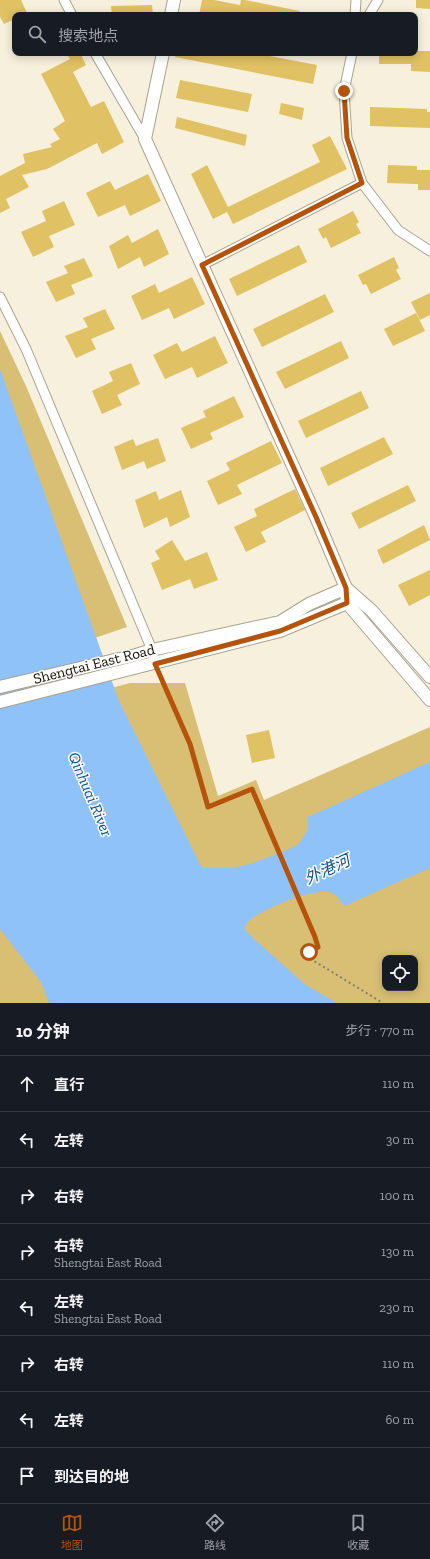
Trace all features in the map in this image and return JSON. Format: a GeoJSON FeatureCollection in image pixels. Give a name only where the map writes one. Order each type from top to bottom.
{"type":"FeatureCollection","features":[{"type":"Feature","properties":{"kind":"main road"},"geometry":{"type":"LineString","coordinates":[[172,12],[174,0]]}},
{"type":"Feature","properties":{"kind":"main road"},"geometry":{"type":"LineString","coordinates":[[162,56],[145,139],[316,517],[346,588],[347,603],[430,700]]}},
{"type":"Feature","properties":{"kind":"main road"},"geometry":{"type":"LineString","coordinates":[[346,588],[372,611],[430,677]]}},
{"type":"Feature","properties":{"kind":"main road","name":"Shengtai East Road"},"geometry":{"type":"LineString","coordinates":[[0,687],[152,650],[280,622],[309,604],[346,588]]}},
{"type":"Feature","properties":{"kind":"main road","name":"Shengtai East Road"},"geometry":{"type":"LineString","coordinates":[[0,702],[155,664],[280,631],[347,603]]}},
{"type":"Feature","properties":{"kind":"street"},"geometry":{"type":"LineString","coordinates":[[64,0],[70,12]]}},
{"type":"Feature","properties":{"kind":"street"},"geometry":{"type":"LineString","coordinates":[[355,12],[356,0]]}},
{"type":"Feature","properties":{"kind":"street"},"geometry":{"type":"LineString","coordinates":[[371,12],[378,0]]}},
{"type":"Feature","properties":{"kind":"street"},"geometry":{"type":"LineString","coordinates":[[97,56],[145,139]]}},
{"type":"Feature","properties":{"kind":"street"},"geometry":{"type":"LineString","coordinates":[[351,56],[344,91],[347,138],[362,183],[398,230],[430,251]]}},
{"type":"Feature","properties":{"kind":"street"},"geometry":{"type":"LineString","coordinates":[[202,265],[362,183]]}},
{"type":"Feature","properties":{"kind":"street"},"geometry":{"type":"LineString","coordinates":[[0,297],[26,349],[152,650],[155,664]]}},
{"type":"Feature","properties":{"kind":"path"},"geometry":{"type":"LineString","coordinates":[[155,664],[190,744],[208,807],[252,789],[318,947],[309,952],[309,958],[383,1003]]}},
{"type":"Feature","properties":{"kind":"shaded area"},"geometry":{"type":"Polygon","coordinates":[[[0,331],[26,386],[127,627],[86,641],[0,479],[0,331]]]}},
{"type":"Feature","properties":{"kind":"shaded area"},"geometry":{"type":"Polygon","coordinates":[[[130,683],[185,683],[218,796],[256,780],[264,800],[430,727],[430,1003],[0,1003],[0,717],[130,683]]]}},
{"type":"Feature","properties":{"kind":"water"},"geometry":{"type":"Polygon","coordinates":[[[0,369],[119,701],[202,868],[233,868],[253,863],[287,850],[299,844],[308,829],[308,817],[430,762],[430,868],[344,906],[332,893],[314,893],[302,896],[266,910],[250,920],[244,928],[254,939],[306,985],[337,1003],[49,1003],[41,982],[0,929],[0,369]]]}},
{"type":"Feature","properties":{"kind":"building"},"geometry":{"type":"Polygon","coordinates":[[[0,0],[21,0],[27,12],[12,12],[12,20],[4,24],[0,17],[0,0]]]}},
{"type":"Feature","properties":{"kind":"building"},"geometry":{"type":"Polygon","coordinates":[[[202,0],[214,0],[240,5],[241,0],[245,0],[300,11],[300,12],[200,12],[202,0]]]}},
{"type":"Feature","properties":{"kind":"building"},"geometry":{"type":"Polygon","coordinates":[[[416,0],[430,0],[430,9],[416,8],[416,0]]]}},
{"type":"Feature","properties":{"kind":"building"},"geometry":{"type":"Polygon","coordinates":[[[152,5],[153,12],[112,12],[111,6],[152,5]]]}},
{"type":"Feature","properties":{"kind":"building"},"geometry":{"type":"Polygon","coordinates":[[[418,51],[430,51],[430,72],[411,71],[411,64],[379,64],[379,56],[418,56],[418,51]]]}},
{"type":"Feature","properties":{"kind":"building"},"geometry":{"type":"Polygon","coordinates":[[[68,56],[82,56],[86,65],[73,72],[91,107],[104,101],[124,142],[102,154],[97,143],[47,169],[22,175],[29,187],[6,199],[10,208],[0,213],[0,176],[25,163],[23,154],[52,147],[50,144],[60,139],[53,129],[65,121],[41,74],[70,59],[68,56]]]}},
{"type":"Feature","properties":{"kind":"building"},"geometry":{"type":"Polygon","coordinates":[[[270,56],[317,65],[313,84],[175,57],[270,56]]]}},
{"type":"Feature","properties":{"kind":"building"},"geometry":{"type":"Polygon","coordinates":[[[180,80],[252,94],[248,112],[176,98],[180,80]]]}},
{"type":"Feature","properties":{"kind":"building"},"geometry":{"type":"Polygon","coordinates":[[[281,103],[304,108],[302,120],[279,114],[281,103]]]}},
{"type":"Feature","properties":{"kind":"building"},"geometry":{"type":"Polygon","coordinates":[[[370,107],[427,109],[427,112],[430,112],[430,128],[370,126],[370,107]]]}},
{"type":"Feature","properties":{"kind":"building"},"geometry":{"type":"Polygon","coordinates":[[[177,117],[247,135],[245,146],[175,128],[177,117]]]}},
{"type":"Feature","properties":{"kind":"building"},"geometry":{"type":"Polygon","coordinates":[[[330,136],[347,169],[233,224],[227,212],[213,219],[191,174],[207,165],[228,207],[320,162],[312,145],[330,136]]]}},
{"type":"Feature","properties":{"kind":"building"},"geometry":{"type":"Polygon","coordinates":[[[388,165],[417,166],[417,170],[430,170],[430,190],[418,190],[418,184],[387,183],[388,165]]]}},
{"type":"Feature","properties":{"kind":"building"},"geometry":{"type":"Polygon","coordinates":[[[148,174],[161,201],[130,216],[125,205],[98,217],[86,193],[110,181],[115,190],[148,174]]]}},
{"type":"Feature","properties":{"kind":"building"},"geometry":{"type":"Polygon","coordinates":[[[64,201],[75,225],[49,236],[54,247],[33,257],[21,232],[46,221],[42,211],[64,201]]]}},
{"type":"Feature","properties":{"kind":"building"},"geometry":{"type":"Polygon","coordinates":[[[353,211],[359,222],[356,224],[361,233],[331,248],[326,237],[323,239],[318,229],[353,211]]]}},
{"type":"Feature","properties":{"kind":"building"},"geometry":{"type":"Polygon","coordinates":[[[158,229],[169,254],[144,267],[140,257],[118,269],[109,246],[128,235],[132,243],[158,229]]]}},
{"type":"Feature","properties":{"kind":"building"},"geometry":{"type":"Polygon","coordinates":[[[299,245],[307,262],[237,296],[229,279],[299,245]]]}},
{"type":"Feature","properties":{"kind":"building"},"geometry":{"type":"Polygon","coordinates":[[[394,257],[399,268],[396,270],[401,279],[371,294],[366,284],[363,285],[358,275],[394,257]]]}},
{"type":"Feature","properties":{"kind":"building"},"geometry":{"type":"Polygon","coordinates":[[[84,258],[93,276],[71,285],[75,294],[56,302],[46,282],[68,273],[64,266],[84,258]]]}},
{"type":"Feature","properties":{"kind":"building"},"geometry":{"type":"Polygon","coordinates":[[[192,277],[205,304],[174,319],[169,308],[142,320],[131,296],[155,284],[159,293],[192,277]]]}},
{"type":"Feature","properties":{"kind":"building"},"geometry":{"type":"Polygon","coordinates":[[[430,293],[430,315],[420,320],[411,302],[430,293]]]}},
{"type":"Feature","properties":{"kind":"building"},"geometry":{"type":"Polygon","coordinates":[[[325,294],[334,312],[262,347],[253,329],[325,294]]]}},
{"type":"Feature","properties":{"kind":"building"},"geometry":{"type":"Polygon","coordinates":[[[105,309],[115,329],[91,339],[96,349],[76,358],[65,336],[88,327],[83,318],[105,309]]]}},
{"type":"Feature","properties":{"kind":"building"},"geometry":{"type":"Polygon","coordinates":[[[416,313],[425,331],[393,346],[384,329],[416,313]]]}},
{"type":"Feature","properties":{"kind":"building"},"geometry":{"type":"Polygon","coordinates":[[[215,336],[228,363],[197,378],[192,367],[165,379],[153,355],[177,343],[182,352],[215,336]]]}},
{"type":"Feature","properties":{"kind":"building"},"geometry":{"type":"Polygon","coordinates":[[[341,341],[349,358],[285,389],[276,372],[341,341]]]}},
{"type":"Feature","properties":{"kind":"building"},"geometry":{"type":"Polygon","coordinates":[[[131,363],[140,384],[117,395],[122,405],[102,414],[92,391],[113,381],[109,372],[131,363]]]}},
{"type":"Feature","properties":{"kind":"building"},"geometry":{"type":"Polygon","coordinates":[[[361,391],[369,408],[306,438],[298,421],[361,391]]]}},
{"type":"Feature","properties":{"kind":"building"},"geometry":{"type":"Polygon","coordinates":[[[234,396],[244,417],[210,433],[213,439],[191,449],[181,428],[206,417],[203,411],[234,396]]]}},
{"type":"Feature","properties":{"kind":"building"},"geometry":{"type":"Polygon","coordinates":[[[384,437],[393,454],[328,486],[320,468],[384,437]]]}},
{"type":"Feature","properties":{"kind":"building"},"geometry":{"type":"Polygon","coordinates":[[[158,438],[166,461],[147,469],[144,461],[122,470],[114,447],[133,439],[136,446],[158,438]]]}},
{"type":"Feature","properties":{"kind":"building"},"geometry":{"type":"Polygon","coordinates":[[[271,441],[282,463],[237,485],[242,494],[218,505],[207,481],[230,470],[226,463],[271,441]]]}},
{"type":"Feature","properties":{"kind":"building"},"geometry":{"type":"Polygon","coordinates":[[[408,485],[416,501],[359,529],[351,513],[408,485]]]}},
{"type":"Feature","properties":{"kind":"building"},"geometry":{"type":"Polygon","coordinates":[[[295,489],[305,510],[261,532],[266,542],[246,552],[234,527],[257,516],[254,509],[295,489]]]}},
{"type":"Feature","properties":{"kind":"building"},"geometry":{"type":"Polygon","coordinates":[[[181,490],[190,517],[170,527],[167,517],[144,528],[135,500],[156,491],[159,500],[181,490]]]}},
{"type":"Feature","properties":{"kind":"building"},"geometry":{"type":"Polygon","coordinates":[[[424,525],[430,540],[383,564],[377,550],[424,525]]]}},
{"type":"Feature","properties":{"kind":"building"},"geometry":{"type":"Polygon","coordinates":[[[172,540],[185,561],[207,552],[218,580],[194,589],[190,579],[162,590],[151,563],[160,559],[155,551],[172,540]]]}},
{"type":"Feature","properties":{"kind":"building"},"geometry":{"type":"Polygon","coordinates":[[[430,570],[430,595],[409,606],[398,585],[430,570]]]}},
{"type":"Feature","properties":{"kind":"building"},"geometry":{"type":"Polygon","coordinates":[[[269,730],[275,758],[252,763],[246,735],[269,730]]]}},
{"type":"Feature","properties":{"kind":"route"},"geometry":{"type":"LineString","coordinates":[[309,952],[318,947],[315,937],[252,789],[208,807],[190,744],[155,664],[280,631],[347,603],[346,588],[316,517],[202,265],[362,183],[347,138],[344,91]]}},
{"type":"Feature","properties":{"kind":"water label","name":"Qinhuai River"},"geometry":{"type":"Point","coordinates":[91,794]}},
{"type":"Feature","properties":{"kind":"water label","name":"外港河"},"geometry":{"type":"Point","coordinates":[327,869]}}]}
